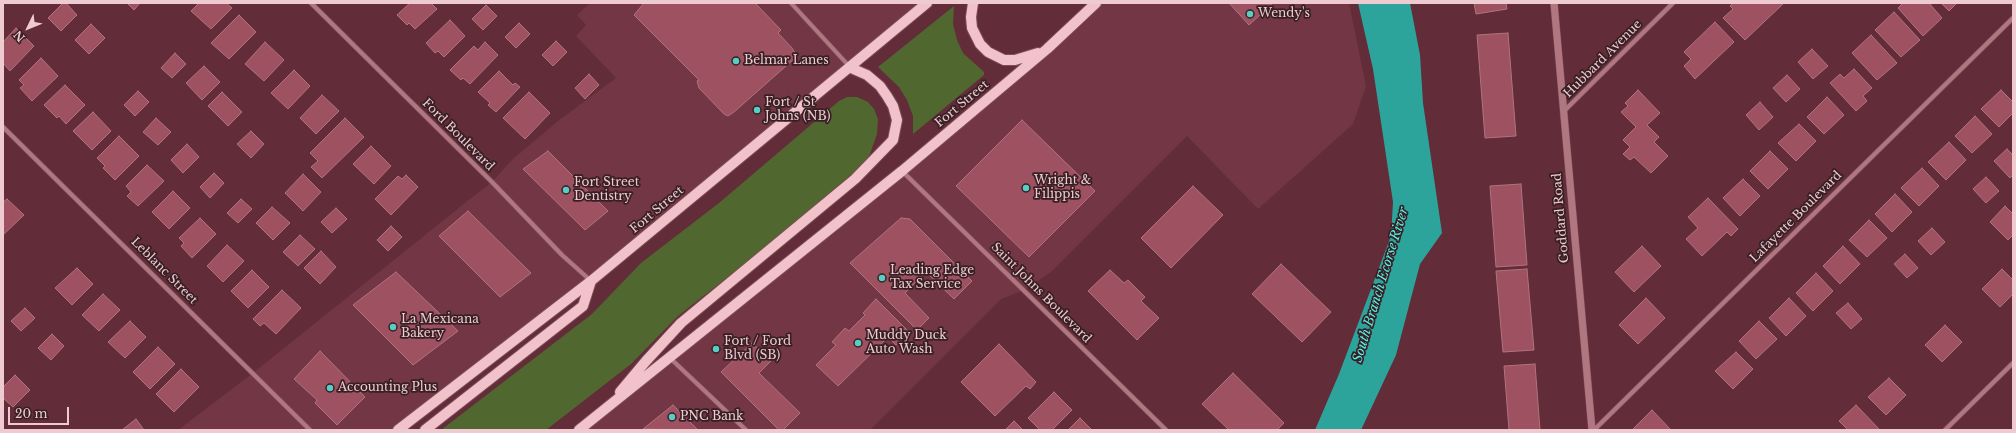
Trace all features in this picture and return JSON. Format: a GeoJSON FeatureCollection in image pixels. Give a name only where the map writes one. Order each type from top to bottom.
{"type":"FeatureCollection","features":[{"type":"Feature","properties":{"kind":"main road","name":"Fort Street"},"geometry":{"type":"LineString","coordinates":[[398,430],[591,281],[851,68],[927,3]]}},
{"type":"Feature","properties":{"kind":"main road"},"geometry":{"type":"LineString","coordinates":[[973,3],[971,17],[975,36],[988,52],[994,56],[1015,60],[1047,49]]}},
{"type":"Feature","properties":{"kind":"main road","name":"Fort Street"},"geometry":{"type":"LineString","coordinates":[[579,430],[902,171],[1047,49],[1096,3]]}},
{"type":"Feature","properties":{"kind":"main road"},"geometry":{"type":"LineString","coordinates":[[607,408],[646,361],[681,323],[855,179],[893,140],[896,120],[893,106],[880,86],[867,75],[851,68]]}},
{"type":"Feature","properties":{"kind":"main road"},"geometry":{"type":"LineString","coordinates":[[425,430],[583,306],[591,281]]}},
{"type":"Feature","properties":{"kind":"street","name":"Ford Boulevard"},"geometry":{"type":"LineString","coordinates":[[311,3],[492,182],[562,255],[591,281]]}},
{"type":"Feature","properties":{"kind":"street"},"geometry":{"type":"LineString","coordinates":[[791,3],[851,68]]}},
{"type":"Feature","properties":{"kind":"street","name":"Goddard Road"},"geometry":{"type":"LineString","coordinates":[[1554,3],[1593,430]]}},
{"type":"Feature","properties":{"kind":"street","name":"Hubbard Avenue"},"geometry":{"type":"LineString","coordinates":[[1563,112],[1673,3]]}},
{"type":"Feature","properties":{"kind":"street","name":"Lafayette Boulevard"},"geometry":{"type":"LineString","coordinates":[[1593,430],[2013,18]]}},
{"type":"Feature","properties":{"kind":"street","name":"Leblanc Street"},"geometry":{"type":"LineString","coordinates":[[3,127],[310,430]]}},
{"type":"Feature","properties":{"kind":"street","name":"Saint Johns Boulevard"},"geometry":{"type":"LineString","coordinates":[[902,171],[1166,430]]}},
{"type":"Feature","properties":{"kind":"street"},"geometry":{"type":"LineString","coordinates":[[670,358],[746,430]]}},
{"type":"Feature","properties":{"kind":"street"},"geometry":{"type":"LineString","coordinates":[[1945,430],[2013,363]]}},
{"type":"Feature","properties":{"kind":"shaded area"},"geometry":{"type":"Polygon","coordinates":[[[590,3],[927,3],[398,430],[178,430],[253,373],[492,182],[513,159],[558,121],[616,78],[576,36],[586,25],[577,15],[590,3]]]}},
{"type":"Feature","properties":{"kind":"shaded area"},"geometry":{"type":"Polygon","coordinates":[[[1096,3],[1349,3],[1366,86],[1353,124],[1258,209],[1187,136],[1051,272],[1024,290],[1001,299],[870,430],[579,430],[670,358],[1096,3]]]}},
{"type":"Feature","properties":{"kind":"green space"},"geometry":{"type":"Polygon","coordinates":[[[954,6],[953,24],[957,40],[963,53],[984,72],[984,75],[913,134],[913,116],[907,100],[899,87],[878,67],[954,6]]]}},
{"type":"Feature","properties":{"kind":"green space"},"geometry":{"type":"Polygon","coordinates":[[[847,97],[857,97],[868,102],[874,109],[878,119],[877,134],[865,163],[771,243],[678,316],[631,364],[546,430],[441,430],[592,314],[641,263],[719,203],[839,101],[847,97]]]}},
{"type":"Feature","properties":{"kind":"water","name":"South Branch Ecorse River"},"geometry":{"type":"Polygon","coordinates":[[[1358,3],[1410,3],[1420,55],[1423,103],[1442,233],[1420,264],[1396,355],[1361,430],[1315,430],[1339,374],[1391,236],[1393,202],[1373,69],[1358,3]]]}},
{"type":"Feature","properties":{"kind":"building"},"geometry":{"type":"Polygon","coordinates":[[[63,3],[66,3],[77,15],[61,31],[48,18],[63,3]]]}},
{"type":"Feature","properties":{"kind":"building"},"geometry":{"type":"Polygon","coordinates":[[[127,3],[140,3],[134,10],[127,3]]]}},
{"type":"Feature","properties":{"kind":"building"},"geometry":{"type":"Polygon","coordinates":[[[199,3],[226,3],[232,8],[211,29],[191,11],[199,3]]]}},
{"type":"Feature","properties":{"kind":"building"},"geometry":{"type":"Polygon","coordinates":[[[410,3],[431,3],[437,9],[415,29],[409,23],[407,25],[397,15],[410,3]]]}},
{"type":"Feature","properties":{"kind":"building","name":"Belmar Lanes"},"geometry":{"type":"Polygon","coordinates":[[[644,3],[755,3],[781,30],[778,33],[792,48],[795,53],[794,59],[728,116],[724,114],[699,88],[697,81],[699,80],[634,15],[644,3]]]}},
{"type":"Feature","properties":{"kind":"building","name":"Wendy's"},"geometry":{"type":"Polygon","coordinates":[[[1229,3],[1273,3],[1249,25],[1229,3]]]}},
{"type":"Feature","properties":{"kind":"building"},"geometry":{"type":"Polygon","coordinates":[[[1474,3],[1506,3],[1507,9],[1476,14],[1474,3]]]}},
{"type":"Feature","properties":{"kind":"building"},"geometry":{"type":"Polygon","coordinates":[[[1733,3],[1784,3],[1745,40],[1723,18],[1733,9],[1730,6],[1733,3]]]}},
{"type":"Feature","properties":{"kind":"building"},"geometry":{"type":"Polygon","coordinates":[[[1903,3],[1929,3],[1942,18],[1923,36],[1898,8],[1903,3]]]}},
{"type":"Feature","properties":{"kind":"building"},"geometry":{"type":"Polygon","coordinates":[[[1941,3],[1957,3],[1949,11],[1941,3]]]}},
{"type":"Feature","properties":{"kind":"building"},"geometry":{"type":"Polygon","coordinates":[[[486,5],[497,16],[483,30],[472,19],[486,5]]]}},
{"type":"Feature","properties":{"kind":"building"},"geometry":{"type":"Polygon","coordinates":[[[1894,12],[1920,40],[1901,57],[1875,30],[1894,12]]]}},
{"type":"Feature","properties":{"kind":"building"},"geometry":{"type":"Polygon","coordinates":[[[239,15],[256,32],[229,59],[211,43],[239,15]]]}},
{"type":"Feature","properties":{"kind":"building"},"geometry":{"type":"Polygon","coordinates":[[[450,20],[465,36],[444,57],[438,51],[435,53],[426,43],[450,20]]]}},
{"type":"Feature","properties":{"kind":"building"},"geometry":{"type":"Polygon","coordinates":[[[1715,22],[1734,42],[1695,79],[1684,66],[1691,59],[1684,52],[1715,22]]]}},
{"type":"Feature","properties":{"kind":"building"},"geometry":{"type":"Polygon","coordinates":[[[519,23],[530,34],[516,48],[505,37],[519,23]]]}},
{"type":"Feature","properties":{"kind":"building"},"geometry":{"type":"Polygon","coordinates":[[[91,24],[105,38],[89,54],[75,40],[91,24]]]}},
{"type":"Feature","properties":{"kind":"building"},"geometry":{"type":"Polygon","coordinates":[[[16,28],[34,46],[10,71],[3,63],[3,42],[16,28]]]}},
{"type":"Feature","properties":{"kind":"building"},"geometry":{"type":"Polygon","coordinates":[[[1508,33],[1516,136],[1485,138],[1477,35],[1508,33]]]}},
{"type":"Feature","properties":{"kind":"building"},"geometry":{"type":"Polygon","coordinates":[[[1871,35],[1897,63],[1877,80],[1852,53],[1871,35]]]}},
{"type":"Feature","properties":{"kind":"building"},"geometry":{"type":"Polygon","coordinates":[[[556,41],[567,52],[553,66],[542,55],[556,41]]]}},
{"type":"Feature","properties":{"kind":"building"},"geometry":{"type":"Polygon","coordinates":[[[265,42],[284,60],[264,81],[245,64],[265,42]]]}},
{"type":"Feature","properties":{"kind":"building"},"geometry":{"type":"Polygon","coordinates":[[[485,42],[498,55],[470,84],[463,78],[461,80],[450,70],[474,46],[478,50],[485,42]]]}},
{"type":"Feature","properties":{"kind":"building"},"geometry":{"type":"Polygon","coordinates":[[[1812,49],[1828,66],[1813,79],[1798,62],[1812,49]]]}},
{"type":"Feature","properties":{"kind":"building"},"geometry":{"type":"Polygon","coordinates":[[[175,53],[186,64],[172,78],[161,68],[175,53]]]}},
{"type":"Feature","properties":{"kind":"building"},"geometry":{"type":"Polygon","coordinates":[[[41,58],[58,76],[32,101],[20,88],[24,85],[19,80],[41,58]]]}},
{"type":"Feature","properties":{"kind":"building"},"geometry":{"type":"Polygon","coordinates":[[[204,66],[220,82],[202,100],[186,83],[204,66]]]}},
{"type":"Feature","properties":{"kind":"building"},"geometry":{"type":"Polygon","coordinates":[[[1854,69],[1872,88],[1863,96],[1867,101],[1856,111],[1830,83],[1840,74],[1844,78],[1854,69]]]}},
{"type":"Feature","properties":{"kind":"building"},"geometry":{"type":"Polygon","coordinates":[[[294,70],[310,86],[288,109],[271,93],[294,70]]]}},
{"type":"Feature","properties":{"kind":"building"},"geometry":{"type":"Polygon","coordinates":[[[499,71],[513,85],[515,83],[520,87],[496,112],[488,105],[490,103],[478,92],[499,71]]]}},
{"type":"Feature","properties":{"kind":"building"},"geometry":{"type":"Polygon","coordinates":[[[589,74],[599,85],[585,99],[575,88],[589,74]]]}},
{"type":"Feature","properties":{"kind":"building"},"geometry":{"type":"Polygon","coordinates":[[[1787,75],[1800,89],[1786,102],[1773,88],[1787,75]]]}},
{"type":"Feature","properties":{"kind":"building"},"geometry":{"type":"Polygon","coordinates":[[[65,85],[85,105],[66,124],[59,116],[57,118],[44,105],[65,85]]]}},
{"type":"Feature","properties":{"kind":"building"},"geometry":{"type":"Polygon","coordinates":[[[1638,90],[1660,113],[1647,125],[1659,137],[1654,142],[1668,156],[1651,173],[1634,157],[1630,160],[1623,154],[1630,147],[1623,140],[1636,127],[1621,112],[1628,106],[1625,103],[1638,90]]]}},
{"type":"Feature","properties":{"kind":"building"},"geometry":{"type":"Polygon","coordinates":[[[2001,90],[2013,102],[2013,113],[1999,127],[1981,109],[2001,90]]]}},
{"type":"Feature","properties":{"kind":"building"},"geometry":{"type":"Polygon","coordinates":[[[138,91],[149,102],[135,116],[124,105],[138,91]]]}},
{"type":"Feature","properties":{"kind":"building"},"geometry":{"type":"Polygon","coordinates":[[[222,92],[242,112],[228,126],[208,106],[222,92]]]}},
{"type":"Feature","properties":{"kind":"building"},"geometry":{"type":"Polygon","coordinates":[[[529,92],[550,113],[525,139],[503,118],[529,92]]]}},
{"type":"Feature","properties":{"kind":"building"},"geometry":{"type":"Polygon","coordinates":[[[322,95],[339,111],[316,134],[300,118],[322,95]]]}},
{"type":"Feature","properties":{"kind":"building"},"geometry":{"type":"Polygon","coordinates":[[[1827,97],[1844,115],[1824,134],[1807,117],[1827,97]]]}},
{"type":"Feature","properties":{"kind":"building"},"geometry":{"type":"Polygon","coordinates":[[[1760,102],[1773,117],[1759,130],[1746,115],[1760,102]]]}},
{"type":"Feature","properties":{"kind":"building"},"geometry":{"type":"Polygon","coordinates":[[[93,112],[111,131],[92,150],[73,131],[93,112]]]}},
{"type":"Feature","properties":{"kind":"building"},"geometry":{"type":"Polygon","coordinates":[[[1975,116],[1992,134],[1972,153],[1955,136],[1975,116]]]}},
{"type":"Feature","properties":{"kind":"building"},"geometry":{"type":"Polygon","coordinates":[[[156,118],[171,132],[158,145],[143,132],[156,118]]]}},
{"type":"Feature","properties":{"kind":"building"},"geometry":{"type":"Polygon","coordinates":[[[345,118],[364,137],[322,178],[311,167],[318,161],[310,153],[345,118]]]}},
{"type":"Feature","properties":{"kind":"building","name":"Wright & Filippis"},"geometry":{"type":"Polygon","coordinates":[[[1022,120],[1095,191],[1029,257],[956,186],[1022,120]]]}},
{"type":"Feature","properties":{"kind":"building"},"geometry":{"type":"Polygon","coordinates":[[[1799,124],[1816,141],[1796,161],[1778,143],[1799,124]]]}},
{"type":"Feature","properties":{"kind":"building"},"geometry":{"type":"Polygon","coordinates":[[[251,131],[264,144],[251,158],[237,144],[251,131]]]}},
{"type":"Feature","properties":{"kind":"building"},"geometry":{"type":"Polygon","coordinates":[[[119,136],[139,156],[115,180],[103,168],[105,166],[97,158],[119,136]]]}},
{"type":"Feature","properties":{"kind":"building"},"geometry":{"type":"Polygon","coordinates":[[[1949,142],[1966,160],[1946,180],[1928,162],[1949,142]]]}},
{"type":"Feature","properties":{"kind":"building"},"geometry":{"type":"Polygon","coordinates":[[[187,144],[199,157],[183,173],[171,160],[187,144]]]}},
{"type":"Feature","properties":{"kind":"building"},"geometry":{"type":"Polygon","coordinates":[[[371,146],[391,166],[374,184],[353,164],[371,146]]]}},
{"type":"Feature","properties":{"kind":"building"},"geometry":{"type":"Polygon","coordinates":[[[2007,149],[2013,155],[2013,175],[2010,178],[1994,161],[2007,149]]]}},
{"type":"Feature","properties":{"kind":"building","name":"Fort Street Dentistry"},"geometry":{"type":"Polygon","coordinates":[[[548,151],[608,211],[585,230],[523,169],[548,151]]]}},
{"type":"Feature","properties":{"kind":"building"},"geometry":{"type":"Polygon","coordinates":[[[1770,151],[1788,169],[1768,189],[1750,171],[1770,151]]]}},
{"type":"Feature","properties":{"kind":"building"},"geometry":{"type":"Polygon","coordinates":[[[147,165],[164,181],[138,206],[127,196],[131,192],[126,186],[147,165]]]}},
{"type":"Feature","properties":{"kind":"building"},"geometry":{"type":"Polygon","coordinates":[[[1922,168],[1939,186],[1919,206],[1901,188],[1922,168]]]}},
{"type":"Feature","properties":{"kind":"building"},"geometry":{"type":"Polygon","coordinates":[[[214,173],[224,183],[210,198],[200,187],[214,173]]]}},
{"type":"Feature","properties":{"kind":"building"},"geometry":{"type":"Polygon","coordinates":[[[303,174],[321,192],[303,211],[285,193],[303,174]]]}},
{"type":"Feature","properties":{"kind":"building"},"geometry":{"type":"Polygon","coordinates":[[[406,175],[418,187],[391,215],[375,199],[398,176],[402,179],[406,175]]]}},
{"type":"Feature","properties":{"kind":"building"},"geometry":{"type":"Polygon","coordinates":[[[1986,177],[1999,191],[1986,203],[1973,189],[1986,177]]]}},
{"type":"Feature","properties":{"kind":"building"},"geometry":{"type":"Polygon","coordinates":[[[1743,179],[1760,196],[1740,216],[1723,198],[1743,179]]]}},
{"type":"Feature","properties":{"kind":"building"},"geometry":{"type":"Polygon","coordinates":[[[1521,184],[1527,265],[1496,267],[1490,186],[1521,184]]]}},
{"type":"Feature","properties":{"kind":"building"},"geometry":{"type":"Polygon","coordinates":[[[1193,186],[1223,215],[1171,268],[1141,238],[1193,186]]]}},
{"type":"Feature","properties":{"kind":"building"},"geometry":{"type":"Polygon","coordinates":[[[173,191],[190,208],[169,229],[152,212],[173,191]]]}},
{"type":"Feature","properties":{"kind":"building"},"geometry":{"type":"Polygon","coordinates":[[[1895,194],[1912,212],[1892,232],[1875,214],[1895,194]]]}},
{"type":"Feature","properties":{"kind":"building"},"geometry":{"type":"Polygon","coordinates":[[[1708,198],[1738,229],[1731,236],[1727,232],[1702,256],[1686,239],[1698,228],[1688,217],[1708,198]]]}},
{"type":"Feature","properties":{"kind":"building"},"geometry":{"type":"Polygon","coordinates":[[[7,199],[24,215],[3,235],[3,202],[7,199]]]}},
{"type":"Feature","properties":{"kind":"building"},"geometry":{"type":"Polygon","coordinates":[[[241,199],[252,209],[238,223],[227,213],[241,199]]]}},
{"type":"Feature","properties":{"kind":"building"},"geometry":{"type":"Polygon","coordinates":[[[2005,206],[2013,214],[2013,235],[2008,240],[1990,222],[2005,206]]]}},
{"type":"Feature","properties":{"kind":"building"},"geometry":{"type":"Polygon","coordinates":[[[272,207],[290,223],[273,240],[256,223],[272,207]]]}},
{"type":"Feature","properties":{"kind":"building"},"geometry":{"type":"Polygon","coordinates":[[[336,208],[347,219],[332,233],[321,222],[336,208]]]}},
{"type":"Feature","properties":{"kind":"building"},"geometry":{"type":"Polygon","coordinates":[[[468,211],[531,273],[500,297],[439,236],[468,211]]]}},
{"type":"Feature","properties":{"kind":"building"},"geometry":{"type":"Polygon","coordinates":[[[200,218],[216,234],[192,258],[181,246],[184,243],[179,238],[200,218]]]}},
{"type":"Feature","properties":{"kind":"building"},"geometry":{"type":"Polygon","coordinates":[[[901,218],[910,219],[972,281],[954,299],[926,272],[905,293],[929,318],[917,330],[850,263],[901,218]]]}},
{"type":"Feature","properties":{"kind":"building"},"geometry":{"type":"Polygon","coordinates":[[[1869,220],[1887,238],[1867,257],[1849,240],[1869,220]]]}},
{"type":"Feature","properties":{"kind":"building"},"geometry":{"type":"Polygon","coordinates":[[[391,226],[402,237],[388,251],[377,240],[391,226]]]}},
{"type":"Feature","properties":{"kind":"building"},"geometry":{"type":"Polygon","coordinates":[[[1932,228],[1945,242],[1931,255],[1918,241],[1932,228]]]}},
{"type":"Feature","properties":{"kind":"building"},"geometry":{"type":"Polygon","coordinates":[[[300,235],[315,249],[298,266],[283,252],[300,235]]]}},
{"type":"Feature","properties":{"kind":"building"},"geometry":{"type":"Polygon","coordinates":[[[227,245],[244,261],[223,282],[207,266],[227,245]]]}},
{"type":"Feature","properties":{"kind":"building"},"geometry":{"type":"Polygon","coordinates":[[[1642,246],[1661,266],[1634,292],[1615,272],[1642,246]]]}},
{"type":"Feature","properties":{"kind":"building"},"geometry":{"type":"Polygon","coordinates":[[[1843,246],[1860,264],[1840,284],[1823,266],[1843,246]]]}},
{"type":"Feature","properties":{"kind":"building"},"geometry":{"type":"Polygon","coordinates":[[[321,251],[336,267],[320,284],[304,268],[321,251]]]}},
{"type":"Feature","properties":{"kind":"building"},"geometry":{"type":"Polygon","coordinates":[[[1905,254],[1918,268],[1907,278],[1894,264],[1905,254]]]}},
{"type":"Feature","properties":{"kind":"building"},"geometry":{"type":"Polygon","coordinates":[[[1281,264],[1331,312],[1302,342],[1252,294],[1281,264]]]}},
{"type":"Feature","properties":{"kind":"building"},"geometry":{"type":"Polygon","coordinates":[[[77,268],[93,284],[72,305],[55,288],[77,268]]]}},
{"type":"Feature","properties":{"kind":"building"},"geometry":{"type":"Polygon","coordinates":[[[1527,269],[1534,350],[1503,352],[1496,271],[1527,269]]]}},
{"type":"Feature","properties":{"kind":"building"},"geometry":{"type":"Polygon","coordinates":[[[2002,269],[2013,280],[2013,294],[2000,307],[1982,289],[2002,269]]]}},
{"type":"Feature","properties":{"kind":"building"},"geometry":{"type":"Polygon","coordinates":[[[252,270],[269,287],[248,308],[231,291],[252,270]]]}},
{"type":"Feature","properties":{"kind":"building"},"geometry":{"type":"Polygon","coordinates":[[[1110,270],[1124,283],[1128,280],[1145,297],[1141,301],[1159,318],[1137,340],[1088,291],[1110,270]]]}},
{"type":"Feature","properties":{"kind":"building"},"geometry":{"type":"Polygon","coordinates":[[[396,272],[458,331],[413,365],[353,305],[396,272]]]}},
{"type":"Feature","properties":{"kind":"building"},"geometry":{"type":"Polygon","coordinates":[[[1816,273],[1833,291],[1813,311],[1796,293],[1816,273]]]}},
{"type":"Feature","properties":{"kind":"building"},"geometry":{"type":"Polygon","coordinates":[[[282,290],[301,308],[276,334],[264,323],[260,326],[253,319],[282,290]]]}},
{"type":"Feature","properties":{"kind":"building"},"geometry":{"type":"Polygon","coordinates":[[[103,294],[120,310],[99,331],[82,315],[103,294]]]}},
{"type":"Feature","properties":{"kind":"building"},"geometry":{"type":"Polygon","coordinates":[[[1646,298],[1665,318],[1638,344],[1619,325],[1646,298]]]}},
{"type":"Feature","properties":{"kind":"building"},"geometry":{"type":"Polygon","coordinates":[[[1789,298],[1806,316],[1786,336],[1769,318],[1789,298]]]}},
{"type":"Feature","properties":{"kind":"building","name":"Muddy Duck Auto Wash"},"geometry":{"type":"Polygon","coordinates":[[[876,299],[910,333],[896,345],[888,337],[838,386],[816,365],[836,345],[832,342],[845,328],[849,331],[865,315],[863,313],[876,299]]]}},
{"type":"Feature","properties":{"kind":"building"},"geometry":{"type":"Polygon","coordinates":[[[1848,303],[1862,319],[1851,329],[1836,313],[1848,303]]]}},
{"type":"Feature","properties":{"kind":"building"},"geometry":{"type":"Polygon","coordinates":[[[25,308],[35,318],[21,331],[11,321],[25,308]]]}},
{"type":"Feature","properties":{"kind":"building"},"geometry":{"type":"Polygon","coordinates":[[[130,321],[146,337],[125,358],[108,342],[130,321]]]}},
{"type":"Feature","properties":{"kind":"building"},"geometry":{"type":"Polygon","coordinates":[[[1759,321],[1777,339],[1756,359],[1739,341],[1759,321]]]}},
{"type":"Feature","properties":{"kind":"building"},"geometry":{"type":"Polygon","coordinates":[[[1945,325],[1962,342],[1942,362],[1925,345],[1945,325]]]}},
{"type":"Feature","properties":{"kind":"building"},"geometry":{"type":"Polygon","coordinates":[[[52,334],[64,346],[51,360],[38,348],[52,334]]]}},
{"type":"Feature","properties":{"kind":"building"},"geometry":{"type":"Polygon","coordinates":[[[752,343],[771,361],[759,373],[800,413],[783,430],[779,430],[721,372],[752,343]]]}},
{"type":"Feature","properties":{"kind":"building"},"geometry":{"type":"Polygon","coordinates":[[[999,344],[1036,382],[1030,389],[1026,386],[995,416],[961,382],[999,344]]]}},
{"type":"Feature","properties":{"kind":"building"},"geometry":{"type":"Polygon","coordinates":[[[158,347],[175,364],[150,389],[133,372],[158,347]]]}},
{"type":"Feature","properties":{"kind":"building","name":"Accounting Plus"},"geometry":{"type":"Polygon","coordinates":[[[320,351],[365,397],[337,425],[315,403],[317,400],[294,379],[320,351]]]}},
{"type":"Feature","properties":{"kind":"building"},"geometry":{"type":"Polygon","coordinates":[[[1736,352],[1753,369],[1733,389],[1715,371],[1736,352]]]}},
{"type":"Feature","properties":{"kind":"building"},"geometry":{"type":"Polygon","coordinates":[[[1535,364],[1540,430],[1509,430],[1504,366],[1535,364]]]}},
{"type":"Feature","properties":{"kind":"building"},"geometry":{"type":"Polygon","coordinates":[[[181,369],[199,387],[174,412],[156,394],[181,369]]]}},
{"type":"Feature","properties":{"kind":"building"},"geometry":{"type":"Polygon","coordinates":[[[1233,373],[1284,423],[1277,430],[1229,430],[1202,404],[1233,373]]]}},
{"type":"Feature","properties":{"kind":"building"},"geometry":{"type":"Polygon","coordinates":[[[15,375],[30,390],[13,407],[3,398],[3,387],[15,375]]]}},
{"type":"Feature","properties":{"kind":"building"},"geometry":{"type":"Polygon","coordinates":[[[1889,378],[1906,395],[1886,415],[1868,397],[1889,378]]]}},
{"type":"Feature","properties":{"kind":"building"},"geometry":{"type":"Polygon","coordinates":[[[1054,392],[1072,410],[1052,430],[1040,430],[1028,418],[1054,392]]]}},
{"type":"Feature","properties":{"kind":"building","name":"PNC Bank"},"geometry":{"type":"Polygon","coordinates":[[[673,405],[698,430],[643,429],[673,405]]]}},
{"type":"Feature","properties":{"kind":"building"},"geometry":{"type":"Polygon","coordinates":[[[1856,405],[1880,430],[1848,430],[1839,421],[1856,405]]]}},
{"type":"Feature","properties":{"kind":"building"},"geometry":{"type":"Polygon","coordinates":[[[1652,410],[1671,430],[1632,430],[1652,410]]]}},
{"type":"Feature","properties":{"kind":"building"},"geometry":{"type":"Polygon","coordinates":[[[1080,418],[1092,430],[1068,430],[1080,418]]]}},
{"type":"Feature","properties":{"kind":"building"},"geometry":{"type":"Polygon","coordinates":[[[136,419],[144,430],[122,430],[136,419]]]}},
{"type":"Feature","properties":{"kind":"building"},"geometry":{"type":"Polygon","coordinates":[[[1014,421],[1023,430],[1005,430],[1014,421]]]}},
{"type":"Feature","properties":{"kind":"place","name":"Wendy's"},"geometry":{"type":"Point","coordinates":[1250,14]}},
{"type":"Feature","properties":{"kind":"place","name":"Belmar Lanes"},"geometry":{"type":"Point","coordinates":[736,61]}},
{"type":"Feature","properties":{"kind":"place","name":"Fort / St Johns (NB)"},"geometry":{"type":"Point","coordinates":[757,110]}},
{"type":"Feature","properties":{"kind":"place","name":"Wright & Filippis"},"geometry":{"type":"Point","coordinates":[1026,188]}},
{"type":"Feature","properties":{"kind":"place","name":"Fort Street Dentistry"},"geometry":{"type":"Point","coordinates":[566,190]}},
{"type":"Feature","properties":{"kind":"place","name":"Leading Edge Tax Service"},"geometry":{"type":"Point","coordinates":[882,278]}},
{"type":"Feature","properties":{"kind":"place","name":"La Mexicana Bakery"},"geometry":{"type":"Point","coordinates":[393,327]}},
{"type":"Feature","properties":{"kind":"place","name":"Muddy Duck Auto Wash"},"geometry":{"type":"Point","coordinates":[858,343]}},
{"type":"Feature","properties":{"kind":"place","name":"Fort / Ford Blvd (SB)"},"geometry":{"type":"Point","coordinates":[716,349]}},
{"type":"Feature","properties":{"kind":"place","name":"Accounting Plus"},"geometry":{"type":"Point","coordinates":[330,388]}},
{"type":"Feature","properties":{"kind":"place","name":"PNC Bank"},"geometry":{"type":"Point","coordinates":[672,417]}}]}
